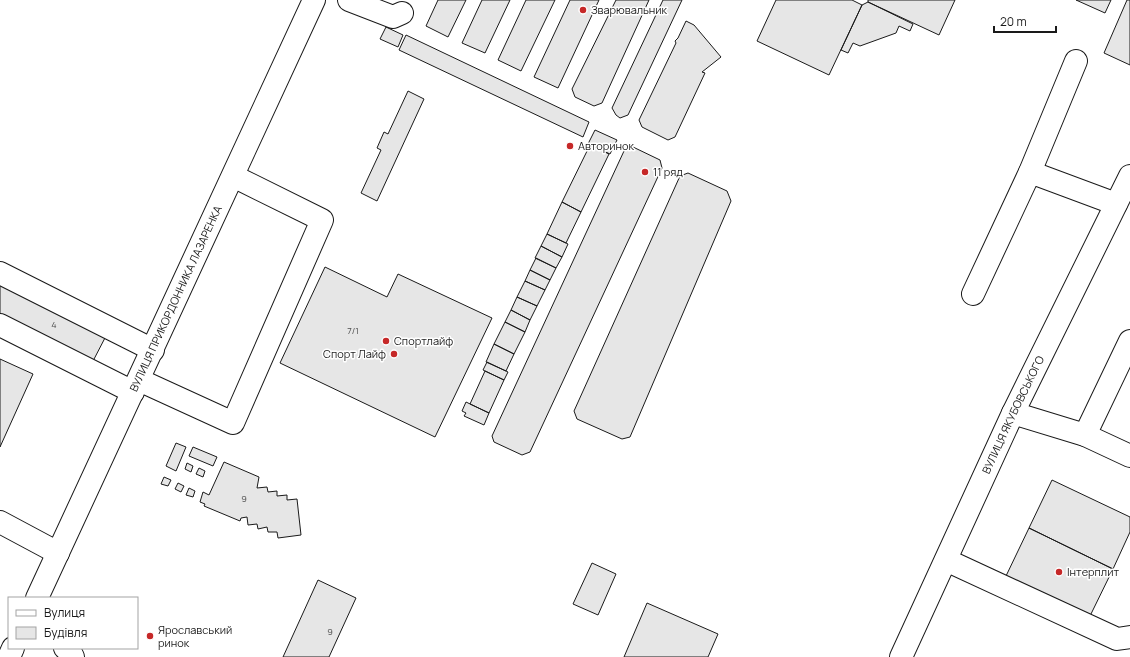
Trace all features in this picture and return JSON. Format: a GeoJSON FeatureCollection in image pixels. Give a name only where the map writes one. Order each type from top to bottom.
{"type":"FeatureCollection","features":[{"type":"Feature","properties":{"kind":"street","name":"ВУЛИЦЯ ПРИКОРДОННИКА ЛАЗАРЕНКА"},"geometry":{"type":"LineString","coordinates":[[37,597],[314,0]]}},
{"type":"Feature","properties":{"kind":"street"},"geometry":{"type":"LineString","coordinates":[[349,0],[393,18],[402,13]]}},
{"type":"Feature","properties":{"kind":"street"},"geometry":{"type":"LineString","coordinates":[[973,294],[1030,172],[1076,61]]}},
{"type":"Feature","properties":{"kind":"street"},"geometry":{"type":"LineString","coordinates":[[1030,172],[1116,204]]}},
{"type":"Feature","properties":{"kind":"street"},"geometry":{"type":"LineString","coordinates":[[0,325],[136,386],[234,423],[322,220],[233,176]]}},
{"type":"Feature","properties":{"kind":"street","name":"ВУЛИЦЯ ЯКУБОВСЬКОГО"},"geometry":{"type":"LineString","coordinates":[[901,657],[1014,413],[1130,176]]}},
{"type":"Feature","properties":{"kind":"street"},"geometry":{"type":"LineString","coordinates":[[0,273],[153,350]]}},
{"type":"Feature","properties":{"kind":"street"},"geometry":{"type":"LineString","coordinates":[[1085,435],[1130,341]]}},
{"type":"Feature","properties":{"kind":"street"},"geometry":{"type":"LineString","coordinates":[[1014,413],[1085,435],[1130,456]]}},
{"type":"Feature","properties":{"kind":"street"},"geometry":{"type":"LineString","coordinates":[[0,522],[58,552]]}},
{"type":"Feature","properties":{"kind":"street"},"geometry":{"type":"LineString","coordinates":[[946,560],[1117,639],[1130,637]]}},
{"type":"Feature","properties":{"kind":"street"},"geometry":{"type":"LineString","coordinates":[[67,649],[70,651],[73,657]]}},
{"type":"Feature","properties":{"kind":"building"},"geometry":{"type":"Polygon","coordinates":[[[438,0],[466,0],[448,37],[426,26],[438,0]]]}},
{"type":"Feature","properties":{"kind":"building"},"geometry":{"type":"Polygon","coordinates":[[[482,0],[510,0],[485,53],[462,43],[482,0]]]}},
{"type":"Feature","properties":{"kind":"building"},"geometry":{"type":"Polygon","coordinates":[[[526,0],[555,0],[521,71],[498,60],[526,0]]]}},
{"type":"Feature","properties":{"kind":"building"},"geometry":{"type":"Polygon","coordinates":[[[570,0],[599,0],[558,88],[534,77],[570,0]]]}},
{"type":"Feature","properties":{"kind":"building"},"geometry":{"type":"Polygon","coordinates":[[[616,0],[649,0],[602,103],[594,106],[575,97],[572,89],[616,0]]]}},
{"type":"Feature","properties":{"kind":"building"},"geometry":{"type":"Polygon","coordinates":[[[663,0],[682,0],[628,115],[620,118],[616,115],[612,108],[663,0]]]}},
{"type":"Feature","properties":{"kind":"building"},"geometry":{"type":"Polygon","coordinates":[[[776,0],[852,0],[862,5],[829,75],[757,41],[776,0]]]}},
{"type":"Feature","properties":{"kind":"building"},"geometry":{"type":"Polygon","coordinates":[[[868,0],[955,0],[939,35],[868,2],[868,0]]]}},
{"type":"Feature","properties":{"kind":"building"},"geometry":{"type":"Polygon","coordinates":[[[1076,0],[1111,0],[1105,13],[1076,0]]]}},
{"type":"Feature","properties":{"kind":"building"},"geometry":{"type":"Polygon","coordinates":[[[1127,0],[1130,0],[1130,65],[1104,53],[1127,0]]]}},
{"type":"Feature","properties":{"kind":"building"},"geometry":{"type":"Polygon","coordinates":[[[868,2],[913,24],[910,31],[899,26],[896,33],[860,46],[853,43],[848,53],[841,50],[862,5],[868,2]]]}},
{"type":"Feature","properties":{"kind":"building"},"geometry":{"type":"Polygon","coordinates":[[[686,21],[694,25],[721,57],[702,72],[705,73],[675,137],[668,140],[642,127],[639,120],[676,43],[675,41],[686,21]]]}},
{"type":"Feature","properties":{"kind":"building"},"geometry":{"type":"Polygon","coordinates":[[[386,27],[403,35],[398,47],[380,39],[386,27]]]}},
{"type":"Feature","properties":{"kind":"building"},"geometry":{"type":"Polygon","coordinates":[[[406,35],[589,122],[583,137],[399,50],[406,35]]]}},
{"type":"Feature","properties":{"kind":"building"},"geometry":{"type":"Polygon","coordinates":[[[408,91],[424,99],[377,201],[361,193],[381,150],[377,148],[384,132],[388,134],[408,91]]]}},
{"type":"Feature","properties":{"kind":"building"},"geometry":{"type":"Polygon","coordinates":[[[595,130],[617,140],[610,154],[588,144],[595,130]]]}},
{"type":"Feature","properties":{"kind":"building"},"geometry":{"type":"Polygon","coordinates":[[[590,145],[609,154],[581,212],[562,202],[590,145]]]}},
{"type":"Feature","properties":{"kind":"building"},"geometry":{"type":"Polygon","coordinates":[[[633,147],[660,160],[662,168],[530,452],[522,455],[494,442],[492,436],[624,151],[633,147]]]}},
{"type":"Feature","properties":{"kind":"building"},"geometry":{"type":"Polygon","coordinates":[[[688,173],[727,191],[731,201],[630,437],[622,439],[577,419],[574,411],[680,176],[688,173]]]}},
{"type":"Feature","properties":{"kind":"building"},"geometry":{"type":"Polygon","coordinates":[[[562,202],[581,212],[566,243],[547,234],[562,202]]]}},
{"type":"Feature","properties":{"kind":"building"},"geometry":{"type":"Polygon","coordinates":[[[547,234],[568,244],[562,257],[541,246],[547,234]]]}},
{"type":"Feature","properties":{"kind":"building"},"geometry":{"type":"Polygon","coordinates":[[[541,246],[562,257],[556,268],[535,258],[541,246]]]}},
{"type":"Feature","properties":{"kind":"building"},"geometry":{"type":"Polygon","coordinates":[[[536,258],[556,268],[550,280],[530,270],[536,258]]]}},
{"type":"Feature","properties":{"kind":"building","name":"Спортлайф"},"geometry":{"type":"Polygon","coordinates":[[[325,267],[387,297],[398,274],[492,318],[435,437],[280,363],[325,267]]]}},
{"type":"Feature","properties":{"kind":"building"},"geometry":{"type":"Polygon","coordinates":[[[530,270],[550,280],[545,290],[525,281],[530,270]]]}},
{"type":"Feature","properties":{"kind":"building"},"geometry":{"type":"Polygon","coordinates":[[[0,278],[107,334],[92,363],[0,315],[0,278]]]}},
{"type":"Feature","properties":{"kind":"building"},"geometry":{"type":"Polygon","coordinates":[[[525,281],[545,290],[537,306],[517,297],[525,281]]]}},
{"type":"Feature","properties":{"kind":"building"},"geometry":{"type":"Polygon","coordinates":[[[517,297],[537,306],[530,320],[511,310],[517,297]]]}},
{"type":"Feature","properties":{"kind":"building"},"geometry":{"type":"Polygon","coordinates":[[[511,310],[530,320],[525,332],[505,322],[511,310]]]}},
{"type":"Feature","properties":{"kind":"building"},"geometry":{"type":"Polygon","coordinates":[[[505,322],[525,332],[514,354],[494,344],[505,322]]]}},
{"type":"Feature","properties":{"kind":"building"},"geometry":{"type":"Polygon","coordinates":[[[494,344],[514,354],[506,371],[486,362],[494,344]]]}},
{"type":"Feature","properties":{"kind":"building"},"geometry":{"type":"Polygon","coordinates":[[[0,359],[33,374],[0,447],[0,359]]]}},
{"type":"Feature","properties":{"kind":"building"},"geometry":{"type":"Polygon","coordinates":[[[487,362],[508,372],[504,380],[483,370],[487,362]]]}},
{"type":"Feature","properties":{"kind":"building"},"geometry":{"type":"Polygon","coordinates":[[[485,371],[504,380],[489,413],[470,404],[485,371]]]}},
{"type":"Feature","properties":{"kind":"building"},"geometry":{"type":"Polygon","coordinates":[[[466,402],[489,413],[484,425],[464,416],[466,413],[462,411],[466,402]]]}},
{"type":"Feature","properties":{"kind":"building"},"geometry":{"type":"Polygon","coordinates":[[[176,443],[186,447],[176,471],[166,466],[176,443]]]}},
{"type":"Feature","properties":{"kind":"building"},"geometry":{"type":"Polygon","coordinates":[[[193,447],[217,457],[213,466],[189,456],[193,447]]]}},
{"type":"Feature","properties":{"kind":"building"},"geometry":{"type":"Polygon","coordinates":[[[224,462],[259,477],[257,488],[267,487],[268,492],[277,491],[277,496],[287,495],[287,500],[297,499],[301,535],[278,538],[277,532],[268,532],[267,527],[258,529],[257,524],[248,525],[247,517],[241,518],[240,521],[204,506],[205,504],[200,502],[203,492],[209,495],[224,462]]]}},
{"type":"Feature","properties":{"kind":"building"},"geometry":{"type":"Polygon","coordinates":[[[187,463],[193,466],[191,472],[185,469],[187,463]]]}},
{"type":"Feature","properties":{"kind":"building"},"geometry":{"type":"Polygon","coordinates":[[[199,468],[205,471],[203,477],[196,474],[199,468]]]}},
{"type":"Feature","properties":{"kind":"building"},"geometry":{"type":"Polygon","coordinates":[[[164,477],[171,480],[168,486],[161,484],[164,477]]]}},
{"type":"Feature","properties":{"kind":"building"},"geometry":{"type":"Polygon","coordinates":[[[1052,480],[1130,517],[1130,532],[1113,569],[1029,528],[1052,480]]]}},
{"type":"Feature","properties":{"kind":"building"},"geometry":{"type":"Polygon","coordinates":[[[178,483],[184,486],[181,492],[175,489],[178,483]]]}},
{"type":"Feature","properties":{"kind":"building"},"geometry":{"type":"Polygon","coordinates":[[[189,488],[195,491],[193,497],[186,495],[189,488]]]}},
{"type":"Feature","properties":{"kind":"building","name":"Інтерплит"},"geometry":{"type":"Polygon","coordinates":[[[1029,528],[1113,569],[1090,616],[1006,576],[1029,528]]]}},
{"type":"Feature","properties":{"kind":"building"},"geometry":{"type":"Polygon","coordinates":[[[592,563],[616,574],[598,615],[573,604],[592,563]]]}},
{"type":"Feature","properties":{"kind":"building"},"geometry":{"type":"Polygon","coordinates":[[[318,580],[356,598],[329,657],[283,657],[318,580]]]}},
{"type":"Feature","properties":{"kind":"building"},"geometry":{"type":"Polygon","coordinates":[[[647,603],[718,634],[708,657],[624,657],[647,603]]]}},
{"type":"Feature","properties":{"kind":"place","name":"Зварювальник"},"geometry":{"type":"Point","coordinates":[583,10]}},
{"type":"Feature","properties":{"kind":"place","name":"Авторинок"},"geometry":{"type":"Point","coordinates":[570,146]}},
{"type":"Feature","properties":{"kind":"place","name":"11 ряд"},"geometry":{"type":"Point","coordinates":[645,172]}},
{"type":"Feature","properties":{"kind":"place","name":"Спортлайф"},"geometry":{"type":"Point","coordinates":[386,341]}},
{"type":"Feature","properties":{"kind":"place","name":"Спорт Лайф"},"geometry":{"type":"Point","coordinates":[394,354]}},
{"type":"Feature","properties":{"kind":"place","name":"Інтерплит"},"geometry":{"type":"Point","coordinates":[1059,572]}},
{"type":"Feature","properties":{"kind":"place","name":"Ярославський ринок"},"geometry":{"type":"Point","coordinates":[150,636]}}]}
